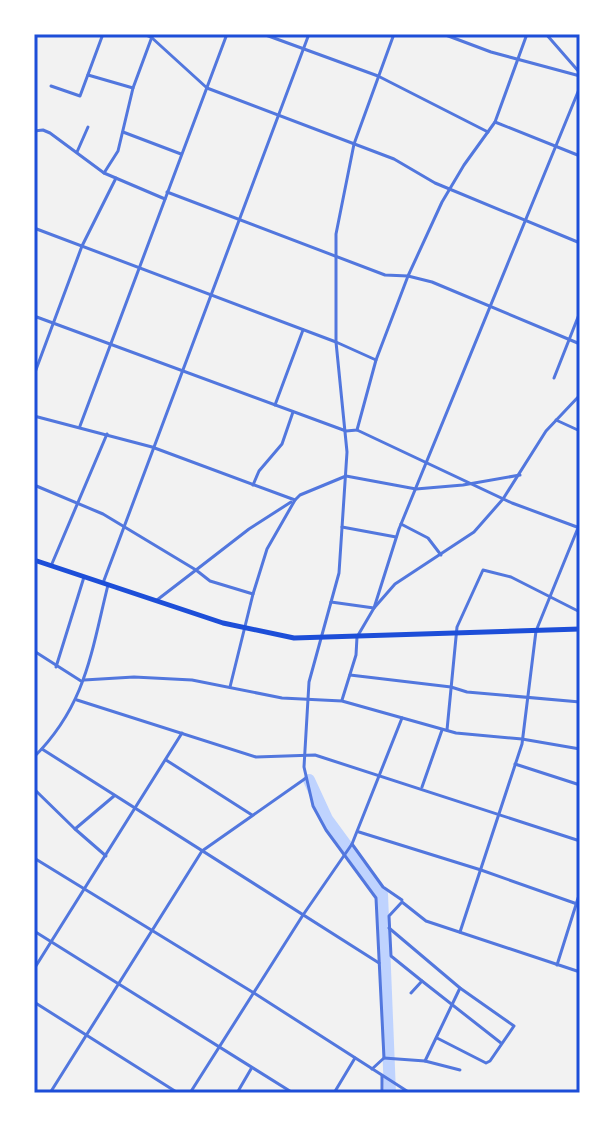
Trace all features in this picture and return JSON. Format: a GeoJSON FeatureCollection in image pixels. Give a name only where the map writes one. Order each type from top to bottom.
{"type":"FeatureCollection","features":[{"type":"Feature","properties":{"kind":"main road"},"geometry":{"type":"LineString","coordinates":[[34,560],[245,629],[294,638],[580,629]]}},
{"type":"Feature","properties":{"kind":"street"},"geometry":{"type":"LineString","coordinates":[[51,86],[80,96],[103,34]]}},
{"type":"Feature","properties":{"kind":"street"},"geometry":{"type":"LineString","coordinates":[[144,34],[152,36],[207,88],[394,159],[449,189],[580,243]]}},
{"type":"Feature","properties":{"kind":"street"},"geometry":{"type":"LineString","coordinates":[[80,426],[227,34]]}},
{"type":"Feature","properties":{"kind":"street"},"geometry":{"type":"LineString","coordinates":[[263,34],[378,76],[488,132]]}},
{"type":"Feature","properties":{"kind":"street"},"geometry":{"type":"LineString","coordinates":[[34,757],[66,719],[77,700],[123,527],[309,34]]}},
{"type":"Feature","properties":{"kind":"street"},"geometry":{"type":"LineString","coordinates":[[384,1058],[376,898],[326,830],[313,806],[306,778],[305,754],[307,698],[319,638],[339,573],[346,476],[346,431],[336,342],[336,255],[340,207],[354,144],[394,34]]}},
{"type":"Feature","properties":{"kind":"street"},"geometry":{"type":"LineString","coordinates":[[443,34],[517,59],[580,74]]}},
{"type":"Feature","properties":{"kind":"street"},"geometry":{"type":"LineString","coordinates":[[357,430],[376,360],[408,276],[449,189],[495,122],[527,34]]}},
{"type":"Feature","properties":{"kind":"street"},"geometry":{"type":"LineString","coordinates":[[546,34],[580,74]]}},
{"type":"Feature","properties":{"kind":"street"},"geometry":{"type":"LineString","coordinates":[[104,173],[118,151],[133,88],[152,36]]}},
{"type":"Feature","properties":{"kind":"street"},"geometry":{"type":"LineString","coordinates":[[88,75],[133,88]]}},
{"type":"Feature","properties":{"kind":"street"},"geometry":{"type":"LineString","coordinates":[[374,608],[401,524],[580,87]]}},
{"type":"Feature","properties":{"kind":"street"},"geometry":{"type":"LineString","coordinates":[[495,122],[580,156]]}},
{"type":"Feature","properties":{"kind":"street"},"geometry":{"type":"LineString","coordinates":[[77,152],[88,127]]}},
{"type":"Feature","properties":{"kind":"street"},"geometry":{"type":"LineString","coordinates":[[34,132],[43,130],[50,133],[104,173],[165,199]]}},
{"type":"Feature","properties":{"kind":"street"},"geometry":{"type":"LineString","coordinates":[[123,132],[181,154]]}},
{"type":"Feature","properties":{"kind":"street"},"geometry":{"type":"LineString","coordinates":[[34,375],[82,246],[116,178]]}},
{"type":"Feature","properties":{"kind":"street"},"geometry":{"type":"LineString","coordinates":[[167,192],[385,275],[432,282],[580,344]]}},
{"type":"Feature","properties":{"kind":"street"},"geometry":{"type":"LineString","coordinates":[[34,228],[376,360]]}},
{"type":"Feature","properties":{"kind":"street"},"geometry":{"type":"LineString","coordinates":[[554,378],[580,312]]}},
{"type":"Feature","properties":{"kind":"street"},"geometry":{"type":"LineString","coordinates":[[34,316],[346,431],[357,430],[503,499],[579,526],[536,631],[522,739],[460,932]]}},
{"type":"Feature","properties":{"kind":"street"},"geometry":{"type":"LineString","coordinates":[[275,405],[303,330]]}},
{"type":"Feature","properties":{"kind":"street"},"geometry":{"type":"LineString","coordinates":[[342,701],[356,655],[357,637],[374,608],[395,584],[474,532],[503,499],[546,431],[580,395]]}},
{"type":"Feature","properties":{"kind":"street"},"geometry":{"type":"LineString","coordinates":[[253,485],[259,471],[282,444],[293,412]]}},
{"type":"Feature","properties":{"kind":"street"},"geometry":{"type":"LineString","coordinates":[[34,416],[152,447],[295,500]]}},
{"type":"Feature","properties":{"kind":"street"},"geometry":{"type":"LineString","coordinates":[[556,420],[580,431]]}},
{"type":"Feature","properties":{"kind":"street"},"geometry":{"type":"LineString","coordinates":[[51,566],[107,434]]}},
{"type":"Feature","properties":{"kind":"street"},"geometry":{"type":"LineString","coordinates":[[157,600],[249,529],[313,488],[346,476],[416,489],[520,475]]}},
{"type":"Feature","properties":{"kind":"street"},"geometry":{"type":"LineString","coordinates":[[34,485],[78,503],[123,527],[210,581],[253,594]]}},
{"type":"Feature","properties":{"kind":"street"},"geometry":{"type":"LineString","coordinates":[[230,688],[267,549],[295,500]]}},
{"type":"Feature","properties":{"kind":"street"},"geometry":{"type":"LineString","coordinates":[[401,524],[428,538],[441,555]]}},
{"type":"Feature","properties":{"kind":"street"},"geometry":{"type":"LineString","coordinates":[[342,527],[396,537]]}},
{"type":"Feature","properties":{"kind":"street"},"geometry":{"type":"LineString","coordinates":[[421,788],[444,730],[462,613],[483,570],[511,577],[580,612]]}},
{"type":"Feature","properties":{"kind":"street"},"geometry":{"type":"LineString","coordinates":[[56,667],[84,577]]}},
{"type":"Feature","properties":{"kind":"street"},"geometry":{"type":"LineString","coordinates":[[331,602],[374,608]]}},
{"type":"Feature","properties":{"kind":"street"},"geometry":{"type":"LineString","coordinates":[[34,651],[83,681],[134,677],[178,679],[282,698],[342,701],[456,733],[522,739],[580,749]]}},
{"type":"Feature","properties":{"kind":"street"},"geometry":{"type":"LineString","coordinates":[[350,675],[451,687],[467,692],[580,702]]}},
{"type":"Feature","properties":{"kind":"street"},"geometry":{"type":"LineString","coordinates":[[77,700],[256,757],[305,754],[380,775],[580,841]]}},
{"type":"Feature","properties":{"kind":"street"},"geometry":{"type":"LineString","coordinates":[[190,1093],[359,832],[402,718]]}},
{"type":"Feature","properties":{"kind":"street"},"geometry":{"type":"LineString","coordinates":[[34,969],[182,733]]}},
{"type":"Feature","properties":{"kind":"street"},"geometry":{"type":"LineString","coordinates":[[42,749],[379,963]]}},
{"type":"Feature","properties":{"kind":"street"},"geometry":{"type":"LineString","coordinates":[[166,760],[252,815]]}},
{"type":"Feature","properties":{"kind":"street"},"geometry":{"type":"LineString","coordinates":[[515,764],[580,785]]}},
{"type":"Feature","properties":{"kind":"street"},"geometry":{"type":"LineString","coordinates":[[50,1093],[202,851],[306,778]]}},
{"type":"Feature","properties":{"kind":"street"},"geometry":{"type":"LineString","coordinates":[[34,789],[106,856]]}},
{"type":"Feature","properties":{"kind":"street"},"geometry":{"type":"LineString","coordinates":[[75,829],[114,796]]}},
{"type":"Feature","properties":{"kind":"street"},"geometry":{"type":"LineString","coordinates":[[359,832],[481,870],[578,905]]}},
{"type":"Feature","properties":{"kind":"street"},"geometry":{"type":"LineString","coordinates":[[351,845],[383,887],[398,895],[402,902],[426,921],[580,972]]}},
{"type":"Feature","properties":{"kind":"street"},"geometry":{"type":"LineString","coordinates":[[34,858],[410,1093]]}},
{"type":"Feature","properties":{"kind":"street"},"geometry":{"type":"LineString","coordinates":[[557,965],[580,892]]}},
{"type":"Feature","properties":{"kind":"street"},"geometry":{"type":"LineString","coordinates":[[402,902],[389,916],[391,956],[502,1044]]}},
{"type":"Feature","properties":{"kind":"street"},"geometry":{"type":"LineString","coordinates":[[389,928],[460,988],[512,1023],[513,1027],[486,1063],[437,1038]]}},
{"type":"Feature","properties":{"kind":"street"},"geometry":{"type":"LineString","coordinates":[[34,931],[293,1093]]}},
{"type":"Feature","properties":{"kind":"street"},"geometry":{"type":"LineString","coordinates":[[411,993],[422,981]]}},
{"type":"Feature","properties":{"kind":"street"},"geometry":{"type":"LineString","coordinates":[[425,1061],[460,988]]}},
{"type":"Feature","properties":{"kind":"street"},"geometry":{"type":"LineString","coordinates":[[34,1002],[178,1093]]}},
{"type":"Feature","properties":{"kind":"street"},"geometry":{"type":"LineString","coordinates":[[334,1093],[355,1058]]}},
{"type":"Feature","properties":{"kind":"street"},"geometry":{"type":"LineString","coordinates":[[372,1069],[384,1058],[425,1061],[460,1070]]}},
{"type":"Feature","properties":{"kind":"street"},"geometry":{"type":"LineString","coordinates":[[237,1093],[252,1067]]}},
{"type":"Feature","properties":{"kind":"street"},"geometry":{"type":"LineString","coordinates":[[382,1093],[384,1077]]}},
{"type":"Feature","properties":{"kind":"waterway"},"geometry":{"type":"LineString","coordinates":[[309,780],[327,819],[382,894],[390,1093]]}}]}
